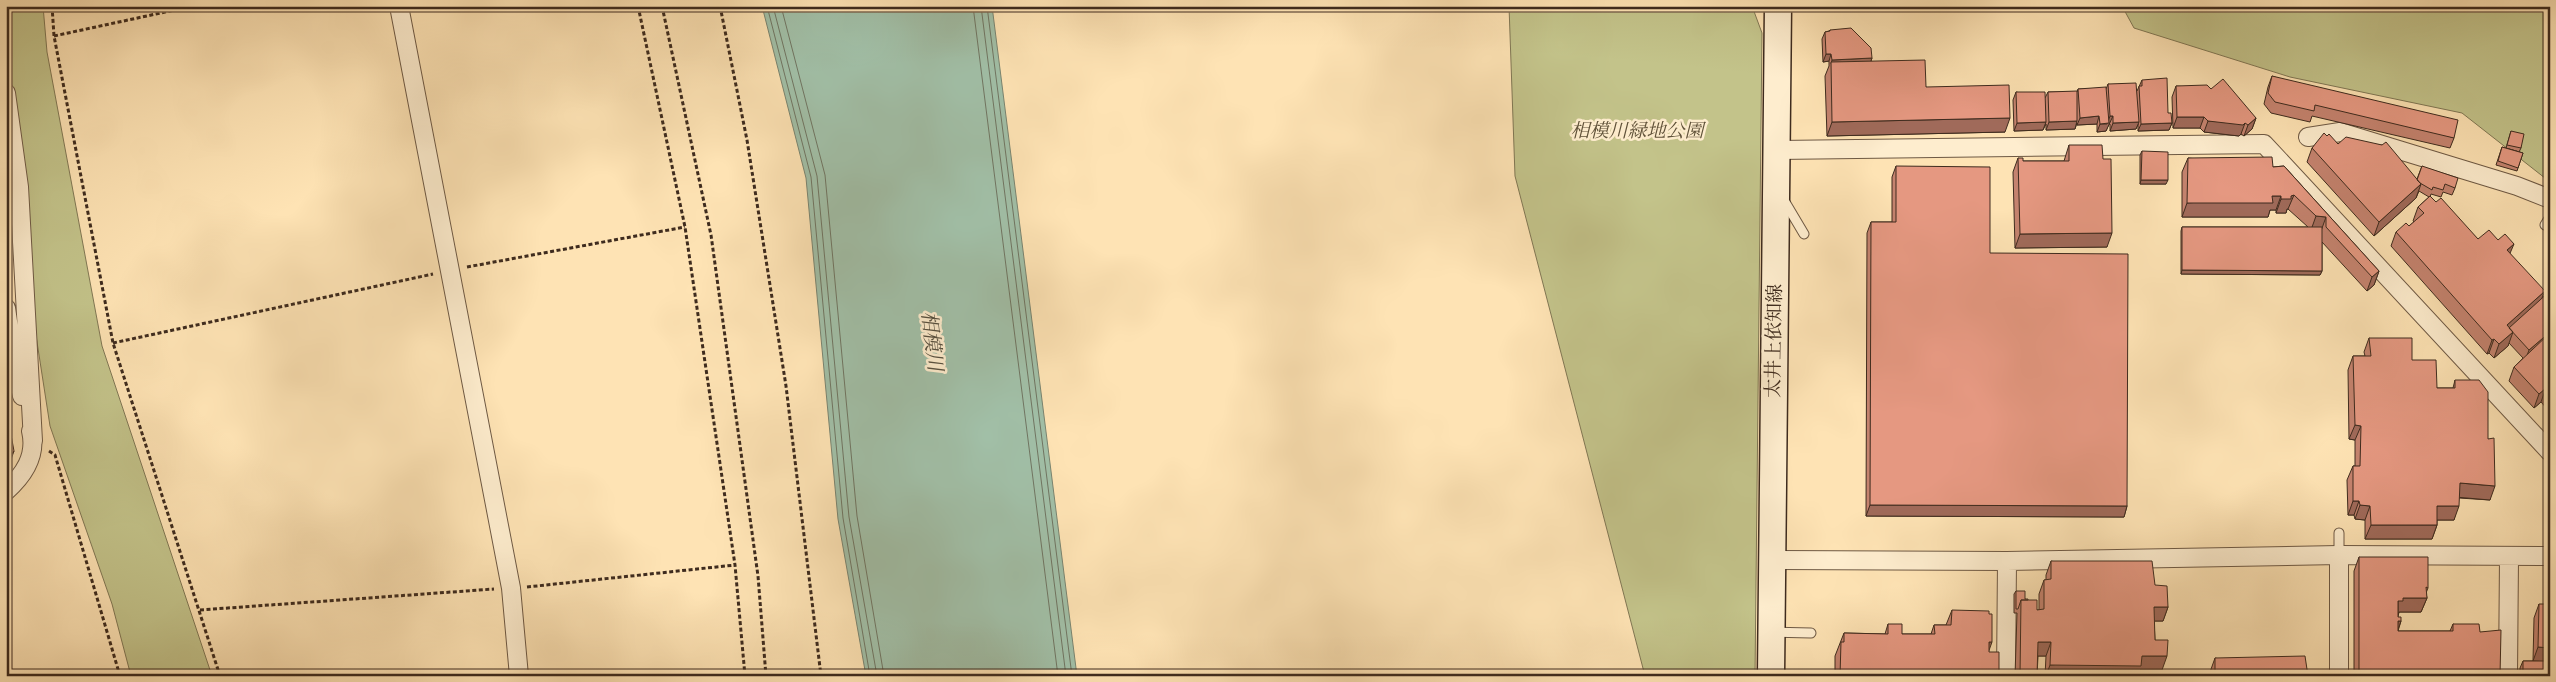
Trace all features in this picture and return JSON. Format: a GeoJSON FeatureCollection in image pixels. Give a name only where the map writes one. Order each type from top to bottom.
{"type":"FeatureCollection","features":[{"type":"Feature","properties":{"kind":"main road","name":"太井上依知線"},"geometry":{"type":"LineString","coordinates":[[1771,676],[1778,6]]}},
{"type":"Feature","properties":{"kind":"street"},"geometry":{"type":"LineString","coordinates":[[399,6],[510,588],[519,676]]}},
{"type":"Feature","properties":{"kind":"street"},"geometry":{"type":"LineString","coordinates":[[6,94],[19,187],[33,441],[30,461],[21,478],[6,491]]}},
{"type":"Feature","properties":{"kind":"street"},"geometry":{"type":"LineString","coordinates":[[2308,137],[2340,132],[2517,186],[2550,199]]}},
{"type":"Feature","properties":{"kind":"street"},"geometry":{"type":"LineString","coordinates":[[1776,150],[2264,144],[2550,452]]}},
{"type":"Feature","properties":{"kind":"street"},"geometry":{"type":"LineString","coordinates":[[6,308],[14,362],[33,441]]}},
{"type":"Feature","properties":{"kind":"street"},"geometry":{"type":"LineString","coordinates":[[1772,560],[2007,561],[2339,555],[2550,556]]}},
{"type":"Feature","properties":{"kind":"street"},"geometry":{"type":"LineString","coordinates":[[2338,676],[2339,555]]}},
{"type":"Feature","properties":{"kind":"street"},"geometry":{"type":"LineString","coordinates":[[2508,676],[2509,557]]}},
{"type":"Feature","properties":{"kind":"street"},"geometry":{"type":"LineString","coordinates":[[2006,676],[2007,561]]}},
{"type":"Feature","properties":{"kind":"lane"},"geometry":{"type":"LineString","coordinates":[[1776,198],[1786,202],[1804,234]]}},
{"type":"Feature","properties":{"kind":"lane"},"geometry":{"type":"LineString","coordinates":[[2545,226],[2550,217]]}},
{"type":"Feature","properties":{"kind":"lane"},"geometry":{"type":"LineString","coordinates":[[2339,533],[2339,555]]}},
{"type":"Feature","properties":{"kind":"lane"},"geometry":{"type":"LineString","coordinates":[[1772,632],[1811,634]]}},
{"type":"Feature","properties":{"kind":"path"},"geometry":{"type":"LineString","coordinates":[[52,6],[54,36],[113,343],[220,676]]}},
{"type":"Feature","properties":{"kind":"path"},"geometry":{"type":"LineString","coordinates":[[54,36],[193,6]]}},
{"type":"Feature","properties":{"kind":"path"},"geometry":{"type":"LineString","coordinates":[[638,6],[685,227],[736,565],[745,676]]}},
{"type":"Feature","properties":{"kind":"path"},"geometry":{"type":"LineString","coordinates":[[662,6],[711,235],[758,576],[766,676]]}},
{"type":"Feature","properties":{"kind":"path"},"geometry":{"type":"LineString","coordinates":[[720,6],[747,140],[786,386],[821,676]]}},
{"type":"Feature","properties":{"kind":"path"},"geometry":{"type":"LineString","coordinates":[[113,343],[449,271],[685,227]]}},
{"type":"Feature","properties":{"kind":"path"},"geometry":{"type":"LineString","coordinates":[[33,441],[55,455],[120,676]]}},
{"type":"Feature","properties":{"kind":"path"},"geometry":{"type":"LineString","coordinates":[[200,610],[510,588],[736,565]]}},
{"type":"Feature","properties":{"kind":"green space"},"geometry":{"type":"Polygon","coordinates":[[[6,6],[43,6],[47,52],[102,346],[212,676],[131,676],[112,604],[50,426],[35,329],[6,195],[6,6]]]}},
{"type":"Feature","properties":{"kind":"green space","name":"相模川緑地公園"},"geometry":{"type":"Polygon","coordinates":[[[1509,6],[1752,6],[1762,33],[1755,676],[1645,676],[1515,176],[1509,6]]]}},
{"type":"Feature","properties":{"kind":"green space"},"geometry":{"type":"Polygon","coordinates":[[[2122,6],[2550,6],[2550,182],[2462,113],[2290,77],[2134,28],[2122,6]]]}},
{"type":"Feature","properties":{"kind":"water","name":"相模川"},"geometry":{"type":"Polygon","coordinates":[[[762,6],[992,6],[1077,676],[866,676],[838,519],[806,178],[762,6]]]}},
{"type":"Feature","properties":{"kind":"building"},"geometry":{"type":"Polygon","coordinates":[[[1851,28],[1871,48],[1872,58],[1832,60],[1831,54],[1826,54],[1825,32],[1851,28]]]}},
{"type":"Feature","properties":{"kind":"building"},"geometry":{"type":"Polygon","coordinates":[[[1925,60],[1926,87],[2009,85],[2010,118],[1832,122],[1831,62],[1925,60]]]}},
{"type":"Feature","properties":{"kind":"building"},"geometry":{"type":"Polygon","coordinates":[[[2272,76],[2458,120],[2454,138],[2315,105],[2314,111],[2275,102],[2268,93],[2272,76]]]}},
{"type":"Feature","properties":{"kind":"building"},"geometry":{"type":"Polygon","coordinates":[[[2167,78],[2168,113],[2171,113],[2172,123],[2141,124],[2139,86],[2142,86],[2142,80],[2167,78]]]}},
{"type":"Feature","properties":{"kind":"building"},"geometry":{"type":"Polygon","coordinates":[[[2223,79],[2256,118],[2248,125],[2245,123],[2243,125],[2208,121],[2204,117],[2177,117],[2176,86],[2207,85],[2211,89],[2223,79]]]}},
{"type":"Feature","properties":{"kind":"building"},"geometry":{"type":"Polygon","coordinates":[[[2136,83],[2139,122],[2113,123],[2113,116],[2110,116],[2108,84],[2136,83]]]}},
{"type":"Feature","properties":{"kind":"building"},"geometry":{"type":"Polygon","coordinates":[[[2106,87],[2109,123],[2100,124],[2099,116],[2080,118],[2078,89],[2106,87]]]}},
{"type":"Feature","properties":{"kind":"building"},"geometry":{"type":"Polygon","coordinates":[[[2077,91],[2077,121],[2049,122],[2048,92],[2077,91]]]}},
{"type":"Feature","properties":{"kind":"building"},"geometry":{"type":"Polygon","coordinates":[[[2016,92],[2045,92],[2046,122],[2017,123],[2016,92]]]}},
{"type":"Feature","properties":{"kind":"building"},"geometry":{"type":"Polygon","coordinates":[[[2511,131],[2524,134],[2521,148],[2507,145],[2511,131]]]}},
{"type":"Feature","properties":{"kind":"building"},"geometry":{"type":"Polygon","coordinates":[[[2324,133],[2327,136],[2329,134],[2338,144],[2346,137],[2382,145],[2386,142],[2421,184],[2379,222],[2312,148],[2324,133]]]}},
{"type":"Feature","properties":{"kind":"building"},"geometry":{"type":"Polygon","coordinates":[[[2069,145],[2102,145],[2103,159],[2111,159],[2112,233],[2020,234],[2018,158],[2023,158],[2023,161],[2069,161],[2069,145]]]}},
{"type":"Feature","properties":{"kind":"building"},"geometry":{"type":"Polygon","coordinates":[[[2502,147],[2523,153],[2518,168],[2498,161],[2502,147]]]}},
{"type":"Feature","properties":{"kind":"building"},"geometry":{"type":"Polygon","coordinates":[[[2142,151],[2168,152],[2168,180],[2141,180],[2142,151]]]}},
{"type":"Feature","properties":{"kind":"building"},"geometry":{"type":"Polygon","coordinates":[[[2272,157],[2273,167],[2284,166],[2379,271],[2372,277],[2326,227],[2326,217],[2316,216],[2294,195],[2291,196],[2291,199],[2281,199],[2281,196],[2272,196],[2273,203],[2187,203],[2188,158],[2272,157]]]}},
{"type":"Feature","properties":{"kind":"building"},"geometry":{"type":"Polygon","coordinates":[[[1896,166],[1990,167],[1990,253],[2128,254],[2127,506],[1870,505],[1871,222],[1896,222],[1896,166]]]}},
{"type":"Feature","properties":{"kind":"building"},"geometry":{"type":"Polygon","coordinates":[[[2422,166],[2458,178],[2455,188],[2445,184],[2443,190],[2433,187],[2432,190],[2420,183],[2417,180],[2422,166]]]}},
{"type":"Feature","properties":{"kind":"building"},"geometry":{"type":"Polygon","coordinates":[[[2430,196],[2436,202],[2441,198],[2478,239],[2489,230],[2498,240],[2505,234],[2514,244],[2507,250],[2545,291],[2507,325],[2513,332],[2499,344],[2494,339],[2492,340],[2396,232],[2406,223],[2409,226],[2424,213],[2418,207],[2430,196]]]}},
{"type":"Feature","properties":{"kind":"building"},"geometry":{"type":"Polygon","coordinates":[[[2182,227],[2322,227],[2322,271],[2182,270],[2182,227]]]}},
{"type":"Feature","properties":{"kind":"building"},"geometry":{"type":"Polygon","coordinates":[[[2550,291],[2550,332],[2529,350],[2509,328],[2550,291]]]}},
{"type":"Feature","properties":{"kind":"building"},"geometry":{"type":"Polygon","coordinates":[[[2550,333],[2550,392],[2546,388],[2539,394],[2514,367],[2550,333]]]}},
{"type":"Feature","properties":{"kind":"building"},"geometry":{"type":"Polygon","coordinates":[[[2369,338],[2412,338],[2412,360],[2436,360],[2437,388],[2455,388],[2455,380],[2479,380],[2488,392],[2488,439],[2494,438],[2495,486],[2460,483],[2459,506],[2437,506],[2437,525],[2371,525],[2370,506],[2360,505],[2359,501],[2353,501],[2353,466],[2360,466],[2361,426],[2355,425],[2353,356],[2371,356],[2369,338]]]}},
{"type":"Feature","properties":{"kind":"building"},"geometry":{"type":"Polygon","coordinates":[[[6,424],[9,424],[14,451],[6,462],[6,424]]]}},
{"type":"Feature","properties":{"kind":"building"},"geometry":{"type":"Polygon","coordinates":[[[2359,557],[2428,557],[2427,598],[2403,598],[2403,601],[2398,601],[2398,617],[2401,617],[2401,621],[2398,621],[2398,631],[2453,631],[2453,624],[2479,624],[2480,632],[2501,630],[2500,676],[2359,676],[2359,557]]]}},
{"type":"Feature","properties":{"kind":"building"},"geometry":{"type":"Polygon","coordinates":[[[2051,561],[2152,561],[2155,585],[2167,586],[2168,607],[2154,607],[2155,640],[2168,640],[2167,656],[2142,656],[2141,666],[2050,665],[2051,642],[2038,642],[2037,676],[2020,676],[2021,600],[2037,600],[2037,610],[2044,609],[2044,580],[2051,579],[2051,561]]]}},
{"type":"Feature","properties":{"kind":"building"},"geometry":{"type":"Polygon","coordinates":[[[2016,591],[2025,591],[2025,599],[2028,599],[2021,600],[2018,609],[2016,609],[2016,591]]]}},
{"type":"Feature","properties":{"kind":"building"},"geometry":{"type":"Polygon","coordinates":[[[2539,604],[2550,604],[2550,648],[2538,647],[2539,604]]]}},
{"type":"Feature","properties":{"kind":"building"},"geometry":{"type":"Polygon","coordinates":[[[1952,610],[1989,611],[1989,614],[1992,614],[1992,642],[1989,642],[1989,652],[1999,652],[1999,674],[1840,676],[1841,642],[1844,642],[1844,633],[1888,634],[1888,624],[1902,624],[1902,634],[1935,634],[1934,625],[1951,625],[1952,610]]]}},
{"type":"Feature","properties":{"kind":"building"},"geometry":{"type":"Polygon","coordinates":[[[2305,656],[2308,676],[2215,676],[2215,658],[2305,656]]]}},
{"type":"Feature","properties":{"kind":"building"},"geometry":{"type":"Polygon","coordinates":[[[2523,661],[2550,661],[2550,676],[2523,676],[2523,661]]]}}]}
